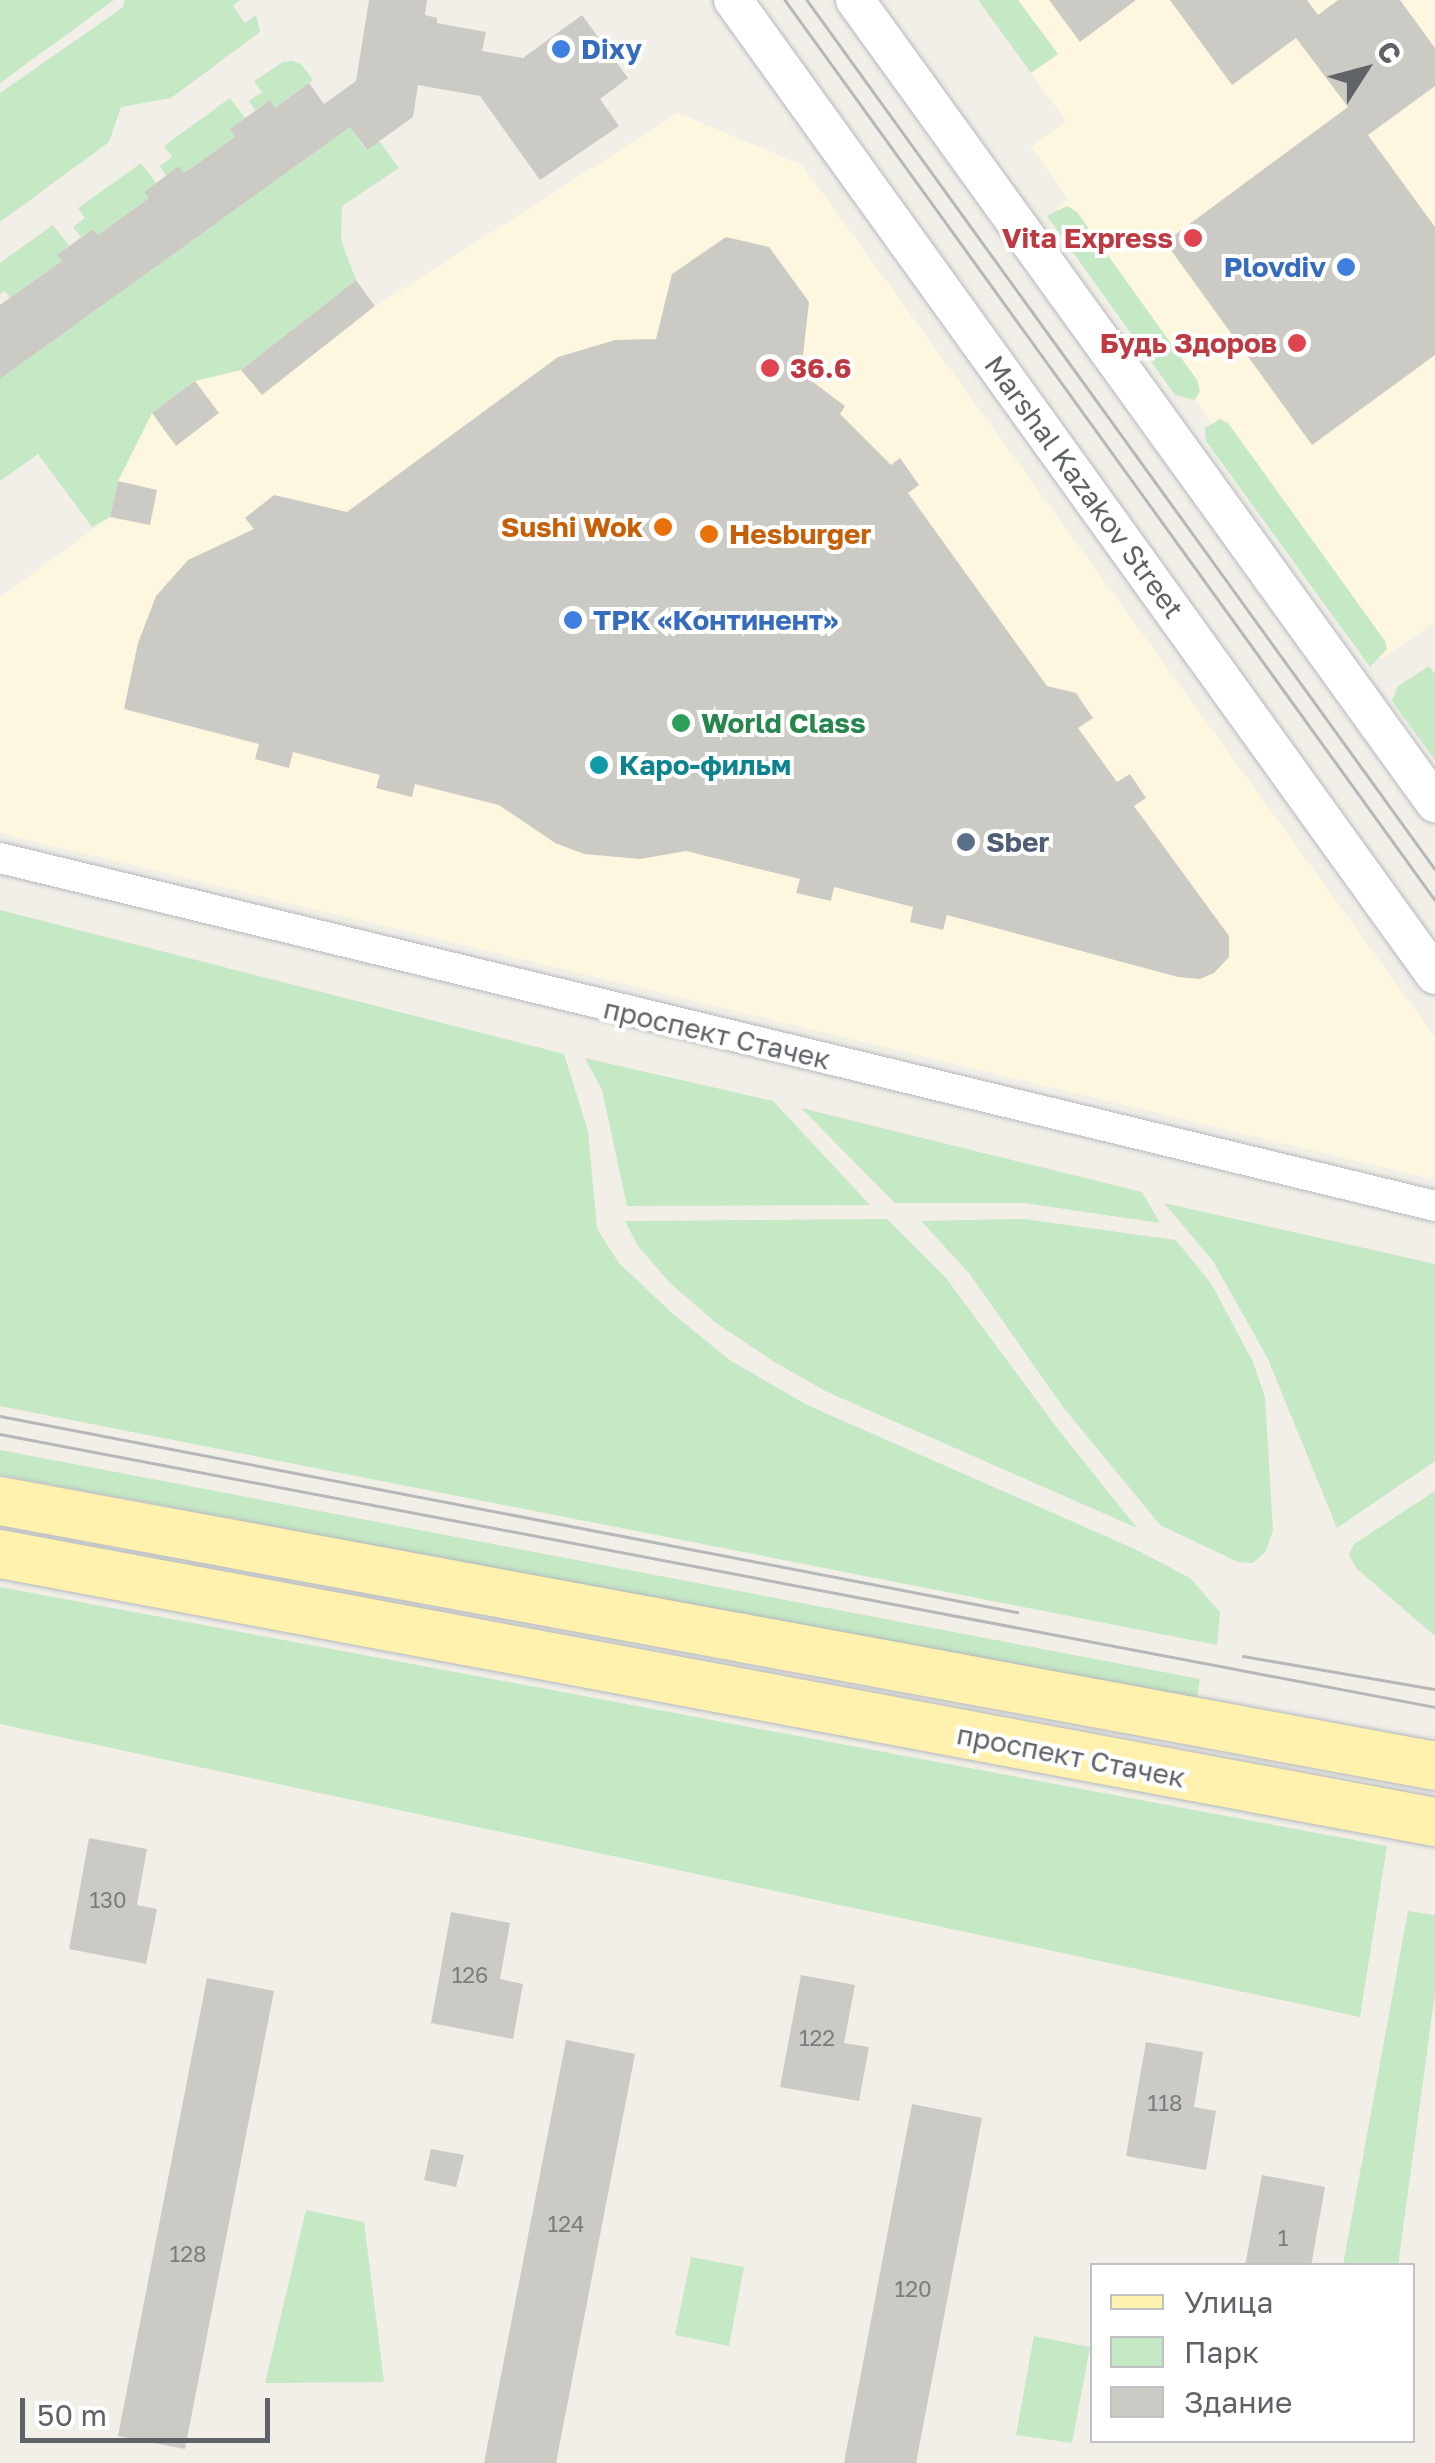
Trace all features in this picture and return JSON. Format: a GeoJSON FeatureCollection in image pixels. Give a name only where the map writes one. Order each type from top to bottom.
{"type":"FeatureCollection","features":[{"type":"Feature","properties":{"kind":"main road","name":"проспект Стачек"},"geometry":{"type":"LineString","coordinates":[[0,1501],[1435,1766]]}},
{"type":"Feature","properties":{"kind":"main road","name":"проспект Стачек"},"geometry":{"type":"LineString","coordinates":[[0,1554],[1435,1822]]}},
{"type":"Feature","properties":{"kind":"street","name":"Marshal Kazakov Street"},"geometry":{"type":"LineString","coordinates":[[733,0],[1435,975]]}},
{"type":"Feature","properties":{"kind":"street"},"geometry":{"type":"LineString","coordinates":[[855,0],[1435,803]]}},
{"type":"Feature","properties":{"kind":"street","name":"проспект Стачек"},"geometry":{"type":"LineString","coordinates":[[0,858],[1435,1206]]}},
{"type":"Feature","properties":{"kind":"shaded area"},"geometry":{"type":"Polygon","coordinates":[[[978,0],[1435,0],[1435,622],[1381,659],[1057,208],[1068,199],[1031,147],[1066,121],[978,0]]]}},
{"type":"Feature","properties":{"kind":"shaded area"},"geometry":{"type":"Polygon","coordinates":[[[678,113],[802,165],[1435,1037],[1435,1175],[1431,1179],[0,833],[0,597],[110,517],[118,481],[152,413],[195,381],[241,370],[356,280],[376,306],[678,113]]]}},
{"type":"Feature","properties":{"kind":"green space"},"geometry":{"type":"Polygon","coordinates":[[[0,0],[114,0],[0,83],[0,0]]]}},
{"type":"Feature","properties":{"kind":"green space"},"geometry":{"type":"Polygon","coordinates":[[[125,0],[240,0],[233,6],[245,23],[256,15],[260,32],[171,98],[121,107],[109,142],[0,222],[0,93],[122,8],[125,0]]]}},
{"type":"Feature","properties":{"kind":"green space"},"geometry":{"type":"Polygon","coordinates":[[[978,0],[1018,0],[1058,54],[1031,73],[978,0]]]}},
{"type":"Feature","properties":{"kind":"green space"},"geometry":{"type":"Polygon","coordinates":[[[283,62],[301,64],[313,80],[275,108],[269,101],[255,110],[249,101],[262,92],[254,81],[283,62]]]}},
{"type":"Feature","properties":{"kind":"green space"},"geometry":{"type":"Polygon","coordinates":[[[230,98],[245,118],[230,129],[235,137],[184,173],[179,166],[166,176],[160,166],[172,157],[164,146],[230,98]]]}},
{"type":"Feature","properties":{"kind":"green space"},"geometry":{"type":"Polygon","coordinates":[[[350,127],[366,150],[379,141],[399,168],[342,206],[341,240],[356,280],[241,370],[195,381],[152,413],[118,481],[110,517],[92,527],[38,454],[0,481],[0,379],[350,127]]]}},
{"type":"Feature","properties":{"kind":"green space"},"geometry":{"type":"Polygon","coordinates":[[[141,163],[156,183],[145,192],[149,198],[98,235],[93,229],[81,237],[73,227],[85,218],[78,208],[141,163]]]}},
{"type":"Feature","properties":{"kind":"green space"},"geometry":{"type":"Polygon","coordinates":[[[1067,206],[1077,212],[1197,380],[1200,391],[1195,400],[1175,395],[1047,216],[1067,206]]]}},
{"type":"Feature","properties":{"kind":"green space"},"geometry":{"type":"Polygon","coordinates":[[[53,225],[69,246],[58,255],[62,261],[10,298],[5,291],[0,294],[0,263],[53,225]]]}},
{"type":"Feature","properties":{"kind":"green space"},"geometry":{"type":"Polygon","coordinates":[[[1220,419],[1228,423],[1385,641],[1387,649],[1370,667],[1206,441],[1205,428],[1220,419]]]}},
{"type":"Feature","properties":{"kind":"green space"},"geometry":{"type":"Polygon","coordinates":[[[1429,666],[1435,674],[1435,760],[1392,701],[1398,686],[1429,666]]]}},
{"type":"Feature","properties":{"kind":"green space"},"geometry":{"type":"Polygon","coordinates":[[[0,910],[564,1054],[588,1131],[597,1229],[619,1263],[673,1314],[731,1361],[807,1405],[1135,1549],[1190,1578],[1220,1612],[1217,1645],[0,1406],[0,910]]]}},
{"type":"Feature","properties":{"kind":"green space"},"geometry":{"type":"Polygon","coordinates":[[[585,1058],[773,1101],[870,1205],[627,1206],[602,1090],[585,1058]]]}},
{"type":"Feature","properties":{"kind":"green space"},"geometry":{"type":"Polygon","coordinates":[[[801,1108],[1142,1192],[1160,1223],[1024,1203],[895,1203],[801,1108]]]}},
{"type":"Feature","properties":{"kind":"green space"},"geometry":{"type":"Polygon","coordinates":[[[1164,1203],[1435,1264],[1435,1461],[1337,1528],[1268,1359],[1213,1261],[1164,1203]]]}},
{"type":"Feature","properties":{"kind":"green space"},"geometry":{"type":"Polygon","coordinates":[[[887,1219],[946,1278],[1137,1528],[825,1391],[773,1361],[716,1323],[669,1282],[638,1246],[625,1221],[887,1219]]]}},
{"type":"Feature","properties":{"kind":"green space"},"geometry":{"type":"Polygon","coordinates":[[[1024,1219],[1176,1240],[1212,1285],[1253,1362],[1265,1397],[1273,1530],[1266,1551],[1253,1563],[1238,1562],[1160,1525],[1063,1407],[969,1273],[921,1221],[1024,1219]]]}},
{"type":"Feature","properties":{"kind":"green space"},"geometry":{"type":"Polygon","coordinates":[[[0,1450],[1200,1679],[1197,1700],[0,1475],[0,1450]]]}},
{"type":"Feature","properties":{"kind":"green space"},"geometry":{"type":"Polygon","coordinates":[[[1435,1491],[1435,1636],[1356,1568],[1349,1554],[1354,1544],[1435,1491]]]}},
{"type":"Feature","properties":{"kind":"green space"},"geometry":{"type":"Polygon","coordinates":[[[0,1587],[1387,1846],[1360,2017],[0,1724],[0,1587]]]}},
{"type":"Feature","properties":{"kind":"green space"},"geometry":{"type":"Polygon","coordinates":[[[1408,1911],[1435,1915],[1435,1993],[1398,2263],[1343,2263],[1408,1911]]]}},
{"type":"Feature","properties":{"kind":"green space"},"geometry":{"type":"Polygon","coordinates":[[[306,2210],[364,2222],[384,2382],[265,2383],[306,2210]]]}},
{"type":"Feature","properties":{"kind":"green space"},"geometry":{"type":"Polygon","coordinates":[[[691,2257],[744,2267],[729,2346],[675,2335],[691,2257]]]}},
{"type":"Feature","properties":{"kind":"green space"},"geometry":{"type":"Polygon","coordinates":[[[1034,2336],[1090,2347],[1072,2443],[1016,2435],[1034,2336]]]}},
{"type":"Feature","properties":{"kind":"building"},"geometry":{"type":"Polygon","coordinates":[[[369,0],[427,0],[425,15],[437,18],[437,23],[486,32],[482,51],[523,58],[582,15],[628,78],[600,99],[619,126],[540,180],[480,96],[418,85],[413,117],[367,150],[350,127],[0,379],[0,305],[62,261],[57,255],[93,229],[98,235],[149,198],[144,192],[179,166],[184,173],[235,137],[230,129],[270,100],[275,108],[309,83],[324,104],[356,81],[369,0]]]}},
{"type":"Feature","properties":{"kind":"building"},"geometry":{"type":"Polygon","coordinates":[[[1049,0],[1136,0],[1080,42],[1049,0]]]}},
{"type":"Feature","properties":{"kind":"building"},"geometry":{"type":"Polygon","coordinates":[[[1170,0],[1307,0],[1318,15],[1338,0],[1400,0],[1435,48],[1435,86],[1368,135],[1435,227],[1435,355],[1312,445],[1165,242],[1348,107],[1296,38],[1232,85],[1170,0]]]}},
{"type":"Feature","properties":{"kind":"building","name":"ТРК «Континент»"},"geometry":{"type":"Polygon","coordinates":[[[726,237],[769,247],[809,302],[801,373],[845,406],[840,414],[891,465],[900,458],[919,485],[908,493],[1047,686],[1076,693],[1093,718],[1078,728],[1117,782],[1130,774],[1146,798],[1134,806],[1229,936],[1229,957],[1214,973],[1200,979],[1178,977],[947,915],[943,930],[910,922],[913,907],[834,887],[831,901],[796,893],[800,879],[686,851],[640,859],[584,854],[555,843],[499,805],[415,784],[412,797],[376,788],[380,775],[293,752],[289,768],[255,759],[259,744],[124,709],[138,643],[156,596],[188,560],[254,529],[245,518],[274,495],[347,512],[558,357],[615,340],[656,339],[672,274],[726,237]]]}},
{"type":"Feature","properties":{"kind":"building"},"geometry":{"type":"Polygon","coordinates":[[[356,280],[375,306],[262,395],[241,370],[356,280]]]}},
{"type":"Feature","properties":{"kind":"building"},"geometry":{"type":"Polygon","coordinates":[[[195,381],[219,413],[176,446],[152,413],[195,381]]]}},
{"type":"Feature","properties":{"kind":"building"},"geometry":{"type":"Polygon","coordinates":[[[118,481],[157,490],[150,525],[110,517],[118,481]]]}},
{"type":"Feature","properties":{"kind":"building"},"geometry":{"type":"Polygon","coordinates":[[[89,1838],[147,1849],[137,1905],[157,1909],[146,1964],[69,1949],[89,1838]]]}},
{"type":"Feature","properties":{"kind":"building"},"geometry":{"type":"Polygon","coordinates":[[[451,1912],[510,1923],[500,1979],[523,1984],[513,2039],[431,2023],[451,1912]]]}},
{"type":"Feature","properties":{"kind":"building"},"geometry":{"type":"Polygon","coordinates":[[[801,1975],[855,1985],[844,2043],[869,2047],[859,2101],[780,2087],[801,1975]]]}},
{"type":"Feature","properties":{"kind":"building"},"geometry":{"type":"Polygon","coordinates":[[[207,1978],[274,1991],[185,2449],[118,2436],[207,1978]]]}},
{"type":"Feature","properties":{"kind":"building"},"geometry":{"type":"Polygon","coordinates":[[[566,2040],[635,2054],[556,2463],[484,2463],[566,2040]]]}},
{"type":"Feature","properties":{"kind":"building"},"geometry":{"type":"Polygon","coordinates":[[[1146,2042],[1203,2052],[1194,2107],[1216,2111],[1206,2170],[1126,2156],[1146,2042]]]}},
{"type":"Feature","properties":{"kind":"building"},"geometry":{"type":"Polygon","coordinates":[[[912,2104],[982,2118],[916,2463],[844,2463],[912,2104]]]}},
{"type":"Feature","properties":{"kind":"building"},"geometry":{"type":"Polygon","coordinates":[[[431,2149],[464,2155],[456,2187],[424,2180],[431,2149]]]}},
{"type":"Feature","properties":{"kind":"building"},"geometry":{"type":"Polygon","coordinates":[[[1262,2175],[1325,2187],[1312,2263],[1246,2263],[1262,2175]]]}},
{"type":"Feature","properties":{"kind":"tram line"},"geometry":{"type":"LineString","coordinates":[[785,0],[1435,900]]}},
{"type":"Feature","properties":{"kind":"tram line"},"geometry":{"type":"LineString","coordinates":[[807,0],[1435,869]]}},
{"type":"Feature","properties":{"kind":"tram line"},"geometry":{"type":"LineString","coordinates":[[0,1416],[1017,1612]]}},
{"type":"Feature","properties":{"kind":"tram line"},"geometry":{"type":"LineString","coordinates":[[0,1434],[1435,1707]]}},
{"type":"Feature","properties":{"kind":"tram line"},"geometry":{"type":"LineString","coordinates":[[1243,1656],[1435,1689]]}},
{"type":"Feature","properties":{"kind":"place","name":"Dixy"},"geometry":{"type":"Point","coordinates":[561,49]}},
{"type":"Feature","properties":{"kind":"place","name":"Vita Express"},"geometry":{"type":"Point","coordinates":[1193,238]}},
{"type":"Feature","properties":{"kind":"place","name":"Plovdiv"},"geometry":{"type":"Point","coordinates":[1346,267]}},
{"type":"Feature","properties":{"kind":"place","name":"Будь Здоров"},"geometry":{"type":"Point","coordinates":[1297,343]}},
{"type":"Feature","properties":{"kind":"place","name":"36.6"},"geometry":{"type":"Point","coordinates":[770,368]}},
{"type":"Feature","properties":{"kind":"place","name":"Sushi Wok"},"geometry":{"type":"Point","coordinates":[663,527]}},
{"type":"Feature","properties":{"kind":"place","name":"Hesburger"},"geometry":{"type":"Point","coordinates":[709,534]}},
{"type":"Feature","properties":{"kind":"place","name":"ТРК «Континент»"},"geometry":{"type":"Point","coordinates":[573,620]}},
{"type":"Feature","properties":{"kind":"place","name":"World Class"},"geometry":{"type":"Point","coordinates":[681,723]}},
{"type":"Feature","properties":{"kind":"place","name":"Каро-фильм"},"geometry":{"type":"Point","coordinates":[599,765]}},
{"type":"Feature","properties":{"kind":"place","name":"Sber"},"geometry":{"type":"Point","coordinates":[966,842]}}]}
